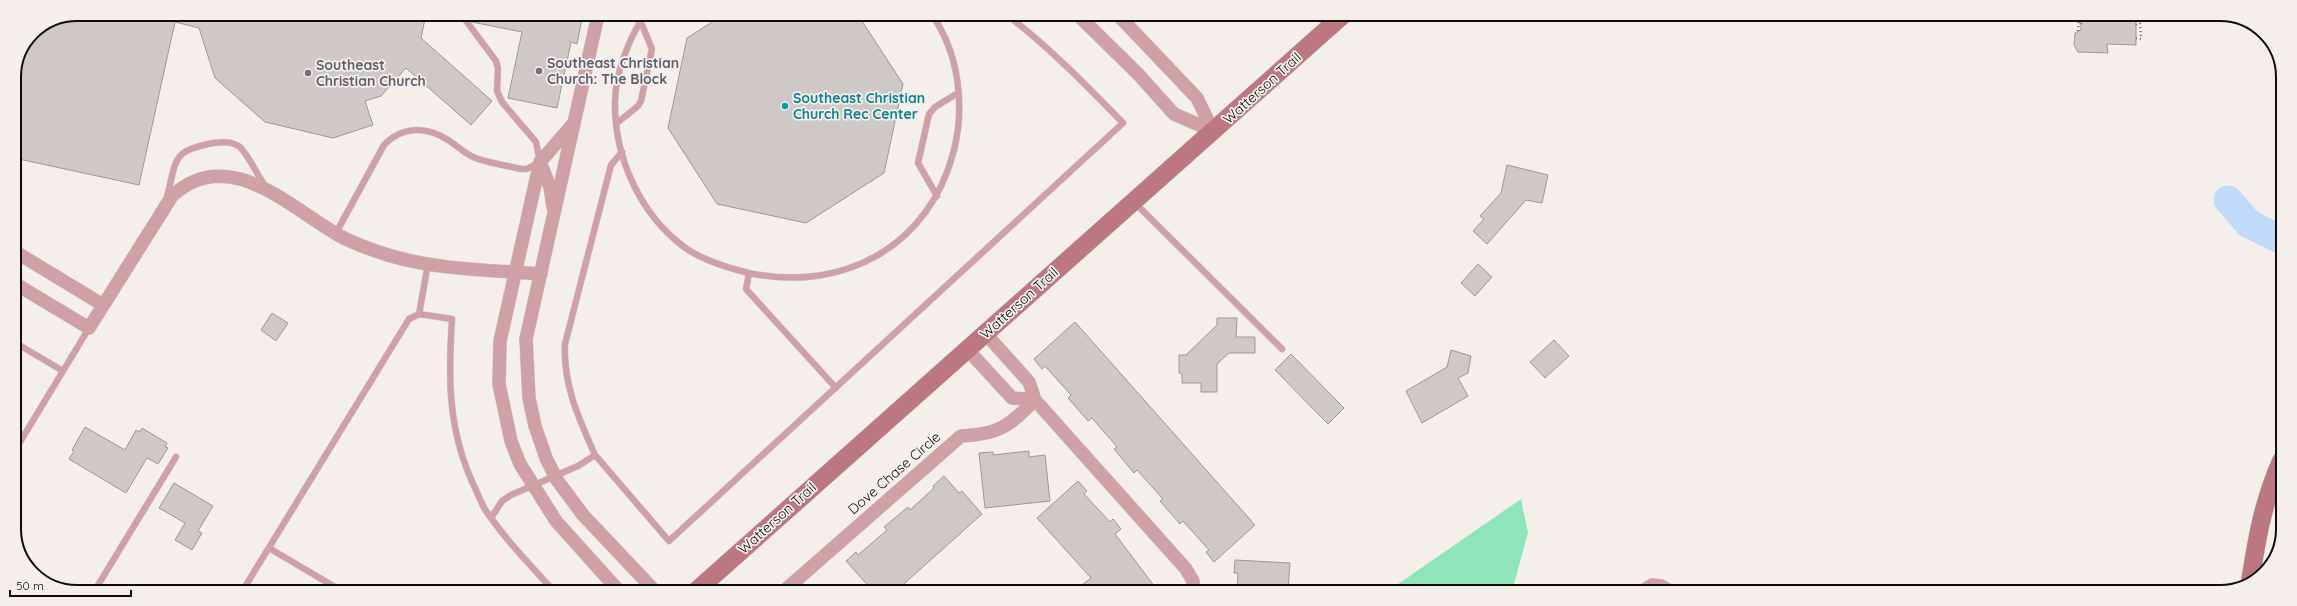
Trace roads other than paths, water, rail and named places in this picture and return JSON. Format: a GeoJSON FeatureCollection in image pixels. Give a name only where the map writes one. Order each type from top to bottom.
{"type":"FeatureCollection","features":[{"type":"Feature","properties":{"kind":"main road","name":"Watterson Trail"},"geometry":{"type":"LineString","coordinates":[[702,585],[1336,21]]}},
{"type":"Feature","properties":{"kind":"main road"},"geometry":{"type":"LineString","coordinates":[[2251,575],[2258,526],[2276,473]]}},
{"type":"Feature","properties":{"kind":"street"},"geometry":{"type":"LineString","coordinates":[[596,21],[555,216],[540,274],[526,339],[526,366],[529,398],[535,426],[546,458],[555,476],[583,515],[649,585]]}},
{"type":"Feature","properties":{"kind":"street"},"geometry":{"type":"LineString","coordinates":[[1084,21],[1133,69],[1174,114],[1213,131]]}},
{"type":"Feature","properties":{"kind":"street"},"geometry":{"type":"LineString","coordinates":[[1124,21],[1197,98],[1213,131]]}},
{"type":"Feature","properties":{"kind":"street"},"geometry":{"type":"LineString","coordinates":[[574,123],[540,162],[514,272],[500,341],[500,384],[511,441],[520,464],[556,521],[614,585]]}},
{"type":"Feature","properties":{"kind":"street"},"geometry":{"type":"LineString","coordinates":[[540,162],[550,187],[555,216]]}},
{"type":"Feature","properties":{"kind":"street"},"geometry":{"type":"LineString","coordinates":[[21,287],[89,328],[165,204],[182,186],[191,181],[223,175],[238,178],[266,190],[336,233],[388,255],[428,264],[540,274]]}},
{"type":"Feature","properties":{"kind":"street"},"geometry":{"type":"LineString","coordinates":[[21,255],[104,305]]}},
{"type":"Feature","properties":{"kind":"street"},"geometry":{"type":"LineString","coordinates":[[985,333],[1029,382],[1035,400],[1186,569],[1193,581],[1193,585]]}},
{"type":"Feature","properties":{"kind":"street"},"geometry":{"type":"LineString","coordinates":[[967,349],[1012,398],[1035,400]]}},
{"type":"Feature","properties":{"kind":"street","name":"Dove Chase Circle"},"geometry":{"type":"LineString","coordinates":[[791,585],[960,436],[989,433],[1005,427],[1035,400]]}},
{"type":"Feature","properties":{"kind":"lane"},"geometry":{"type":"LineString","coordinates":[[336,233],[384,145],[392,136],[401,132],[421,130],[432,132],[446,138],[473,157],[520,169],[528,169],[540,162],[536,142],[502,102],[497,91],[498,68],[496,61],[466,21]]}},
{"type":"Feature","properties":{"kind":"lane"},"geometry":{"type":"LineString","coordinates":[[640,22],[626,50],[618,77],[615,101],[622,152],[631,181],[643,204],[661,225],[685,247],[701,256],[733,269],[749,273],[802,278],[841,272],[875,258],[913,229],[927,213],[937,196],[949,168],[956,141],[958,93],[951,54],[935,21]]}},
{"type":"Feature","properties":{"kind":"lane"},"geometry":{"type":"LineString","coordinates":[[622,152],[610,164],[565,344],[564,362],[566,381],[576,414],[595,455],[669,542],[1123,123],[1078,76],[1036,37],[1015,21]]}},
{"type":"Feature","properties":{"kind":"lane"},"geometry":{"type":"LineString","coordinates":[[617,123],[638,106],[641,101],[652,48],[640,22]]}},
{"type":"Feature","properties":{"kind":"lane"},"geometry":{"type":"LineString","coordinates":[[937,196],[918,162],[929,114],[935,107],[958,93]]}},
{"type":"Feature","properties":{"kind":"lane"},"geometry":{"type":"LineString","coordinates":[[165,204],[177,160],[183,152],[191,147],[222,142],[232,143],[240,148],[266,190]]}},
{"type":"Feature","properties":{"kind":"lane"},"geometry":{"type":"LineString","coordinates":[[1133,202],[1282,349]]}},
{"type":"Feature","properties":{"kind":"lane"},"geometry":{"type":"LineString","coordinates":[[419,314],[428,264]]}},
{"type":"Feature","properties":{"kind":"lane"},"geometry":{"type":"LineString","coordinates":[[749,273],[746,289],[836,388]]}},
{"type":"Feature","properties":{"kind":"lane"},"geometry":{"type":"LineString","coordinates":[[246,585],[409,319],[419,314],[452,319],[450,389],[455,433],[469,474],[485,509],[491,518],[508,540],[548,585]]}},
{"type":"Feature","properties":{"kind":"lane"},"geometry":{"type":"LineString","coordinates":[[21,440],[89,328]]}},
{"type":"Feature","properties":{"kind":"lane"},"geometry":{"type":"LineString","coordinates":[[21,346],[62,372]]}},
{"type":"Feature","properties":{"kind":"lane"},"geometry":{"type":"LineString","coordinates":[[491,518],[502,502],[532,485],[578,466],[595,455]]}},
{"type":"Feature","properties":{"kind":"lane"},"geometry":{"type":"LineString","coordinates":[[98,585],[176,456]]}},
{"type":"Feature","properties":{"kind":"lane"},"geometry":{"type":"LineString","coordinates":[[269,548],[332,585]]}},
{"type":"Feature","properties":{"kind":"waterway"},"geometry":{"type":"LineString","coordinates":[[2228,200],[2249,224],[2276,237]]}},
{"type":"Feature","properties":{"kind":"place","name":"Southeast Christian Church: The Block"},"geometry":{"type":"Point","coordinates":[539,71]}},
{"type":"Feature","properties":{"kind":"place","name":"Southeast Christian Church"},"geometry":{"type":"Point","coordinates":[308,73]}},
{"type":"Feature","properties":{"kind":"place","name":"Southeast Christian Church Rec Center"},"geometry":{"type":"Point","coordinates":[785,106]}}]}
